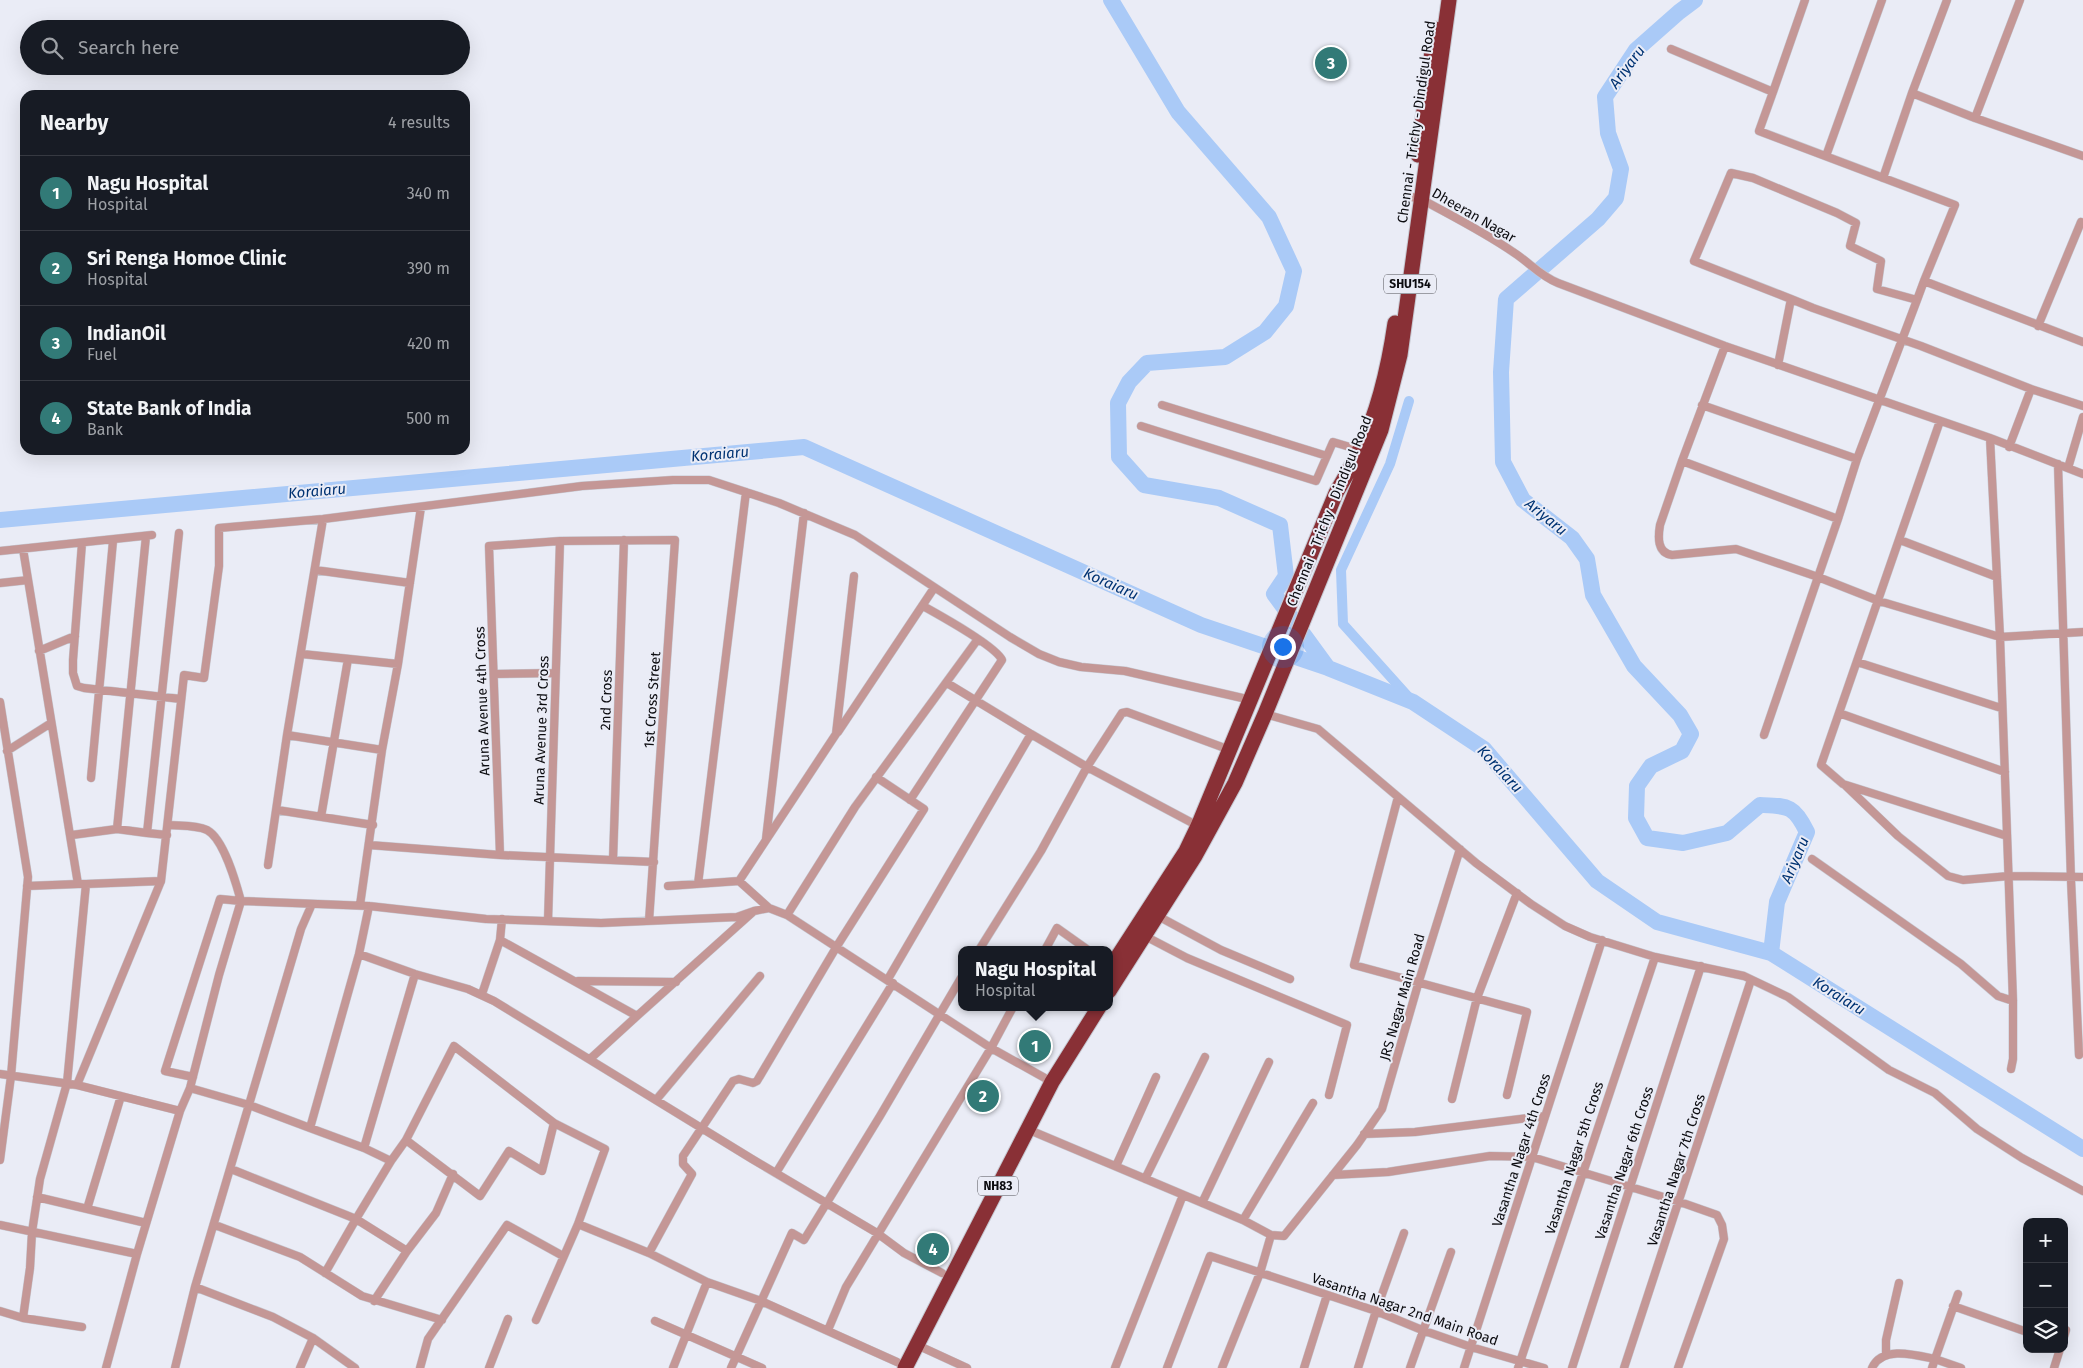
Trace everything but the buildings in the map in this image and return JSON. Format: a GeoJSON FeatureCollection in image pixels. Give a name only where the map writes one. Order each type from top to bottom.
{"type":"FeatureCollection","features":[{"type":"Feature","properties":{"kind":"highway","name":"Chennai - Trichy - Dindigul Road"},"geometry":{"type":"LineString","coordinates":[[1113,963],[1138,932],[1156,915],[1195,856],[1219,815],[1267,708],[1381,430],[1400,355],[1439,0]]}},
{"type":"Feature","properties":{"kind":"highway","name":"Chennai - Trichy - Dindigul Road"},"geometry":{"type":"LineString","coordinates":[[1113,983],[1138,932],[1198,826],[1336,493],[1360,450],[1375,411],[1394,332],[1449,0]]}},
{"type":"Feature","properties":{"kind":"highway","name":"NH83"},"geometry":{"type":"LineString","coordinates":[[913,1342],[942,1273],[1084,1011]]}},
{"type":"Feature","properties":{"kind":"highway","name":"NH83"},"geometry":{"type":"LineString","coordinates":[[899,1366],[1027,1129],[1048,1080],[1095,1011]]}},
{"type":"Feature","properties":{"kind":"street"},"geometry":{"type":"LineString","coordinates":[[1764,735],[1857,460],[1901,340],[1955,206],[1759,131],[1805,0]]}},
{"type":"Feature","properties":{"kind":"street"},"geometry":{"type":"LineString","coordinates":[[1826,156],[1882,0]]}},
{"type":"Feature","properties":{"kind":"street"},"geometry":{"type":"LineString","coordinates":[[1883,178],[1947,0]]}},
{"type":"Feature","properties":{"kind":"street"},"geometry":{"type":"LineString","coordinates":[[1975,118],[2020,0]]}},
{"type":"Feature","properties":{"kind":"street"},"geometry":{"type":"LineString","coordinates":[[1671,49],[1772,92]]}},
{"type":"Feature","properties":{"kind":"street"},"geometry":{"type":"LineString","coordinates":[[1912,93],[1975,118],[2083,156]]}},
{"type":"Feature","properties":{"kind":"street"},"geometry":{"type":"LineString","coordinates":[[1917,300],[1877,289],[1881,261],[1850,246],[1856,223],[1837,212],[1752,178],[1731,173],[1694,261],[1813,308],[2031,389],[2083,406]]}},
{"type":"Feature","properties":{"kind":"street","name":"Dheeran Nagar"},"geometry":{"type":"LineString","coordinates":[[1417,198],[1480,230],[1515,253],[1547,278],[1558,283],[1724,346],[1990,438],[2009,447],[2083,474]]}},
{"type":"Feature","properties":{"kind":"street"},"geometry":{"type":"LineString","coordinates":[[2038,326],[2082,222]]}},
{"type":"Feature","properties":{"kind":"street"},"geometry":{"type":"LineString","coordinates":[[1924,281],[2083,342]]}},
{"type":"Feature","properties":{"kind":"street"},"geometry":{"type":"LineString","coordinates":[[1778,365],[1791,299]]}},
{"type":"Feature","properties":{"kind":"street"},"geometry":{"type":"LineString","coordinates":[[1724,346],[1660,525],[1660,541],[1664,552],[1672,555],[1736,549],[1818,577],[1879,601],[2000,637],[2083,632]]}},
{"type":"Feature","properties":{"kind":"street"},"geometry":{"type":"LineString","coordinates":[[2009,447],[2031,389]]}},
{"type":"Feature","properties":{"kind":"street"},"geometry":{"type":"LineString","coordinates":[[1162,405],[1327,456]]}},
{"type":"Feature","properties":{"kind":"street"},"geometry":{"type":"LineString","coordinates":[[1702,405],[1857,460]]}},
{"type":"Feature","properties":{"kind":"street"},"geometry":{"type":"LineString","coordinates":[[2068,468],[2083,417]]}},
{"type":"Feature","properties":{"kind":"street"},"geometry":{"type":"LineString","coordinates":[[1940,421],[1821,765],[1898,836],[1948,876],[1964,880],[2008,876],[2083,877]]}},
{"type":"Feature","properties":{"kind":"street"},"geometry":{"type":"LineString","coordinates":[[1141,426],[1316,481],[1334,442],[1360,450]]}},
{"type":"Feature","properties":{"kind":"street"},"geometry":{"type":"LineString","coordinates":[[1990,438],[2000,637],[2001,708],[2013,1001],[2014,1059],[2011,1070]]}},
{"type":"Feature","properties":{"kind":"street"},"geometry":{"type":"LineString","coordinates":[[1682,461],[1838,519]]}},
{"type":"Feature","properties":{"kind":"street"},"geometry":{"type":"LineString","coordinates":[[2058,464],[2071,876],[2079,1055]]}},
{"type":"Feature","properties":{"kind":"street"},"geometry":{"type":"LineString","coordinates":[[77,1085],[161,881],[184,675],[204,678],[219,566],[219,528],[323,519],[582,486],[673,480],[709,480],[804,513],[855,535],[1010,637],[1040,654],[1059,662],[1081,667],[1125,670],[1253,696]]}},
{"type":"Feature","properties":{"kind":"street"},"geometry":{"type":"LineString","coordinates":[[698,884],[746,492]]}},
{"type":"Feature","properties":{"kind":"street"},"geometry":{"type":"LineString","coordinates":[[360,906],[382,750],[398,664],[422,507]]}},
{"type":"Feature","properties":{"kind":"street"},"geometry":{"type":"LineString","coordinates":[[765,841],[804,513]]}},
{"type":"Feature","properties":{"kind":"street"},"geometry":{"type":"LineString","coordinates":[[268,865],[287,735],[323,519]]}},
{"type":"Feature","properties":{"kind":"street"},"geometry":{"type":"LineString","coordinates":[[147,833],[179,533]]}},
{"type":"Feature","properties":{"kind":"street"},"geometry":{"type":"LineString","coordinates":[[0,551],[113,541],[149,535],[117,829]]}},
{"type":"Feature","properties":{"kind":"street"},"geometry":{"type":"LineString","coordinates":[[560,541],[624,540]]}},
{"type":"Feature","properties":{"kind":"street","name":"1st Cross Street"},"geometry":{"type":"LineString","coordinates":[[624,540],[675,540],[649,921]]}},
{"type":"Feature","properties":{"kind":"street","name":"2nd Cross"},"geometry":{"type":"LineString","coordinates":[[613,860],[624,540]]}},
{"type":"Feature","properties":{"kind":"street"},"geometry":{"type":"LineString","coordinates":[[1900,540],[1997,577]]}},
{"type":"Feature","properties":{"kind":"street"},"geometry":{"type":"LineString","coordinates":[[91,778],[113,541]]}},
{"type":"Feature","properties":{"kind":"street","name":"Aruna Avenue 4th Cross"},"geometry":{"type":"LineString","coordinates":[[500,855],[489,546],[560,541]]}},
{"type":"Feature","properties":{"kind":"street","name":"Aruna Avenue 3rd Cross"},"geometry":{"type":"LineString","coordinates":[[548,921],[560,541]]}},
{"type":"Feature","properties":{"kind":"street"},"geometry":{"type":"LineString","coordinates":[[82,543],[73,660],[75,681],[80,687],[181,699]]}},
{"type":"Feature","properties":{"kind":"street"},"geometry":{"type":"LineString","coordinates":[[23,549],[51,723],[82,884],[67,1084],[40,1180],[32,1232],[30,1268],[23,1318]]}},
{"type":"Feature","properties":{"kind":"street"},"geometry":{"type":"LineString","coordinates":[[315,570],[410,583]]}},
{"type":"Feature","properties":{"kind":"street"},"geometry":{"type":"LineString","coordinates":[[836,734],[854,576]]}},
{"type":"Feature","properties":{"kind":"street"},"geometry":{"type":"LineString","coordinates":[[0,583],[28,580]]}},
{"type":"Feature","properties":{"kind":"street"},"geometry":{"type":"LineString","coordinates":[[738,881],[934,588]]}},
{"type":"Feature","properties":{"kind":"street"},"geometry":{"type":"LineString","coordinates":[[910,800],[1002,660],[1000,656],[978,639],[923,606]]}},
{"type":"Feature","properties":{"kind":"street"},"geometry":{"type":"LineString","coordinates":[[39,651],[75,636]]}},
{"type":"Feature","properties":{"kind":"street"},"geometry":{"type":"LineString","coordinates":[[787,915],[854,807],[978,639]]}},
{"type":"Feature","properties":{"kind":"street"},"geometry":{"type":"LineString","coordinates":[[302,654],[398,664]]}},
{"type":"Feature","properties":{"kind":"street"},"geometry":{"type":"LineString","coordinates":[[321,817],[348,659]]}},
{"type":"Feature","properties":{"kind":"street"},"geometry":{"type":"LineString","coordinates":[[1857,662],[2001,708]]}},
{"type":"Feature","properties":{"kind":"street"},"geometry":{"type":"LineString","coordinates":[[494,674],[555,673]]}},
{"type":"Feature","properties":{"kind":"street"},"geometry":{"type":"LineString","coordinates":[[947,683],[1087,767],[1198,826]]}},
{"type":"Feature","properties":{"kind":"street"},"geometry":{"type":"LineString","coordinates":[[0,702],[28,877],[11,1076],[0,1160]]}},
{"type":"Feature","properties":{"kind":"street"},"geometry":{"type":"LineString","coordinates":[[1267,708],[1318,729],[1460,849],[1517,893],[1565,926],[1590,937],[1655,957],[1744,976],[1788,997],[1889,1070],[1934,1093],[1977,1129],[2022,1158],[2083,1191]]}},
{"type":"Feature","properties":{"kind":"street"},"geometry":{"type":"LineString","coordinates":[[982,946],[1041,851],[1087,767],[1122,713],[1127,712],[1230,750]]}},
{"type":"Feature","properties":{"kind":"street"},"geometry":{"type":"LineString","coordinates":[[1839,713],[2005,772]]}},
{"type":"Feature","properties":{"kind":"street"},"geometry":{"type":"LineString","coordinates":[[7,751],[51,723]]}},
{"type":"Feature","properties":{"kind":"street"},"geometry":{"type":"LineString","coordinates":[[776,1173],[890,981],[1031,734]]}},
{"type":"Feature","properties":{"kind":"street"},"geometry":{"type":"LineString","coordinates":[[287,735],[382,750]]}},
{"type":"Feature","properties":{"kind":"street"},"geometry":{"type":"LineString","coordinates":[[649,1253],[692,1174],[683,1164],[683,1156],[733,1081],[739,1079],[753,1083],[757,1081],[837,946],[924,809],[876,777]]}},
{"type":"Feature","properties":{"kind":"street"},"geometry":{"type":"LineString","coordinates":[[1843,784],[2007,836]]}},
{"type":"Feature","properties":{"kind":"street"},"geometry":{"type":"LineString","coordinates":[[1398,796],[1354,965],[1527,1012],[1507,1095]]}},
{"type":"Feature","properties":{"kind":"street"},"geometry":{"type":"LineString","coordinates":[[277,810],[373,824]]}},
{"type":"Feature","properties":{"kind":"street"},"geometry":{"type":"LineString","coordinates":[[106,1368],[146,1222],[180,1111],[190,1088],[219,975],[241,901],[224,853],[209,831],[198,827],[168,824]]}},
{"type":"Feature","properties":{"kind":"street"},"geometry":{"type":"LineString","coordinates":[[72,836],[117,829],[167,835]]}},
{"type":"Feature","properties":{"kind":"street"},"geometry":{"type":"LineString","coordinates":[[369,845],[500,855],[654,862]]}},
{"type":"Feature","properties":{"kind":"street","name":"JRS Nagar Main Road"},"geometry":{"type":"LineString","coordinates":[[1271,1235],[1284,1236],[1357,1145],[1382,1109],[1418,981],[1460,849]]}},
{"type":"Feature","properties":{"kind":"street"},"geometry":{"type":"LineString","coordinates":[[1812,860],[1961,964],[1998,996],[2013,1001]]}},
{"type":"Feature","properties":{"kind":"street"},"geometry":{"type":"LineString","coordinates":[[27,886],[161,881]]}},
{"type":"Feature","properties":{"kind":"street"},"geometry":{"type":"LineString","coordinates":[[668,886],[738,881],[769,908],[787,915],[991,1048],[1048,1080]]}},
{"type":"Feature","properties":{"kind":"street"},"geometry":{"type":"LineString","coordinates":[[1452,1099],[1477,998],[1517,893]]}},
{"type":"Feature","properties":{"kind":"street"},"geometry":{"type":"LineString","coordinates":[[193,1077],[165,1071],[220,899],[369,906],[486,919],[602,923],[737,917],[769,908]]}},
{"type":"Feature","properties":{"kind":"street"},"geometry":{"type":"LineString","coordinates":[[175,1368],[195,1287],[215,1225],[301,929],[312,904]]}},
{"type":"Feature","properties":{"kind":"street"},"geometry":{"type":"LineString","coordinates":[[310,1128],[358,954],[369,906]]}},
{"type":"Feature","properties":{"kind":"street"},"geometry":{"type":"LineString","coordinates":[[590,1059],[754,911]]}},
{"type":"Feature","properties":{"kind":"street"},"geometry":{"type":"LineString","coordinates":[[1156,915],[1222,950],[1290,979]]}},
{"type":"Feature","properties":{"kind":"street"},"geometry":{"type":"LineString","coordinates":[[482,994],[500,940],[502,919]]}},
{"type":"Feature","properties":{"kind":"street"},"geometry":{"type":"LineString","coordinates":[[1047,946],[1058,928],[1083,946]]}},
{"type":"Feature","properties":{"kind":"street"},"geometry":{"type":"LineString","coordinates":[[1138,932],[1187,958],[1347,1025],[1329,1095]]}},
{"type":"Feature","properties":{"kind":"street"},"geometry":{"type":"LineString","coordinates":[[500,940],[638,1016]]}},
{"type":"Feature","properties":{"kind":"street","name":"Vasantha Nagar 4th Cross"},"geometry":{"type":"LineString","coordinates":[[1464,1368],[1602,940]]}},
{"type":"Feature","properties":{"kind":"street"},"geometry":{"type":"LineString","coordinates":[[358,954],[415,974],[482,994],[877,1233],[904,1253],[942,1273]]}},
{"type":"Feature","properties":{"kind":"street","name":"Vasantha Nagar 5th Cross"},"geometry":{"type":"LineString","coordinates":[[1519,1365],[1655,957]]}},
{"type":"Feature","properties":{"kind":"street","name":"Vasantha Nagar 6th Cross"},"geometry":{"type":"LineString","coordinates":[[1572,1368],[1701,966]]}},
{"type":"Feature","properties":{"kind":"street"},"geometry":{"type":"LineString","coordinates":[[364,1148],[415,974]]}},
{"type":"Feature","properties":{"kind":"street"},"geometry":{"type":"LineString","coordinates":[[656,1100],[760,976]]}},
{"type":"Feature","properties":{"kind":"street","name":"Vasantha Nagar 7th Cross"},"geometry":{"type":"LineString","coordinates":[[1624,1368],[1680,1202],[1751,980]]}},
{"type":"Feature","properties":{"kind":"street"},"geometry":{"type":"LineString","coordinates":[[575,982],[676,982]]}},
{"type":"Feature","properties":{"kind":"street"},"geometry":{"type":"LineString","coordinates":[[731,1368],[792,1233],[804,1240],[880,1116],[958,983]]}},
{"type":"Feature","properties":{"kind":"street"},"geometry":{"type":"LineString","coordinates":[[828,1330],[846,1287],[877,1233],[991,1048],[1011,1011]]}},
{"type":"Feature","properties":{"kind":"street"},"geometry":{"type":"LineString","coordinates":[[325,1273],[356,1218],[406,1140],[454,1046],[554,1123],[605,1149],[578,1224],[536,1320]]}},
{"type":"Feature","properties":{"kind":"street"},"geometry":{"type":"LineString","coordinates":[[1145,1179],[1205,1057]]}},
{"type":"Feature","properties":{"kind":"street"},"geometry":{"type":"LineString","coordinates":[[1202,1203],[1269,1062]]}},
{"type":"Feature","properties":{"kind":"street"},"geometry":{"type":"LineString","coordinates":[[0,1074],[77,1085],[180,1111]]}},
{"type":"Feature","properties":{"kind":"street"},"geometry":{"type":"LineString","coordinates":[[1116,1166],[1156,1077]]}},
{"type":"Feature","properties":{"kind":"street"},"geometry":{"type":"LineString","coordinates":[[190,1088],[249,1105],[364,1148],[391,1161]]}},
{"type":"Feature","properties":{"kind":"street"},"geometry":{"type":"LineString","coordinates":[[87,1209],[121,1096]]}},
{"type":"Feature","properties":{"kind":"street"},"geometry":{"type":"LineString","coordinates":[[1243,1220],[1314,1103]]}},
{"type":"Feature","properties":{"kind":"street"},"geometry":{"type":"LineString","coordinates":[[1364,1134],[1415,1132],[1545,1116]]}},
{"type":"Feature","properties":{"kind":"street"},"geometry":{"type":"LineString","coordinates":[[406,1140],[480,1196],[509,1151],[542,1171],[554,1123]]}},
{"type":"Feature","properties":{"kind":"street"},"geometry":{"type":"LineString","coordinates":[[1027,1129],[1243,1220],[1271,1235],[1260,1273],[1222,1368]]}},
{"type":"Feature","properties":{"kind":"street"},"geometry":{"type":"LineString","coordinates":[[1333,1175],[1388,1172],[1490,1156],[1532,1157],[1717,1215],[1722,1225],[1724,1239],[1678,1368]]}},
{"type":"Feature","properties":{"kind":"street"},"geometry":{"type":"LineString","coordinates":[[231,1169],[356,1218],[407,1251]]}},
{"type":"Feature","properties":{"kind":"street"},"geometry":{"type":"LineString","coordinates":[[374,1301],[407,1251],[436,1212],[453,1174]]}},
{"type":"Feature","properties":{"kind":"street"},"geometry":{"type":"LineString","coordinates":[[1115,1368],[1183,1195]]}},
{"type":"Feature","properties":{"kind":"street"},"geometry":{"type":"LineString","coordinates":[[37,1197],[146,1222]]}},
{"type":"Feature","properties":{"kind":"street"},"geometry":{"type":"LineString","coordinates":[[578,1224],[649,1253],[707,1282],[761,1300],[828,1330],[899,1366]]}},
{"type":"Feature","properties":{"kind":"street"},"geometry":{"type":"LineString","coordinates":[[0,1225],[137,1254]]}},
{"type":"Feature","properties":{"kind":"street"},"geometry":{"type":"LineString","coordinates":[[215,1225],[300,1257],[362,1296],[442,1320]]}},
{"type":"Feature","properties":{"kind":"street"},"geometry":{"type":"LineString","coordinates":[[420,1368],[428,1340],[507,1225],[563,1256]]}},
{"type":"Feature","properties":{"kind":"street"},"geometry":{"type":"LineString","coordinates":[[1358,1368],[1404,1233]]}},
{"type":"Feature","properties":{"kind":"street"},"geometry":{"type":"LineString","coordinates":[[1410,1368],[1451,1252]]}},
{"type":"Feature","properties":{"kind":"street","name":"Vasantha Nagar 2nd Main Road"},"geometry":{"type":"LineString","coordinates":[[1167,1368],[1210,1256],[1376,1311],[1422,1330],[1519,1365],[1544,1368]]}},
{"type":"Feature","properties":{"kind":"street"},"geometry":{"type":"LineString","coordinates":[[673,1368],[707,1282]]}},
{"type":"Feature","properties":{"kind":"street"},"geometry":{"type":"LineString","coordinates":[[1886,1355],[1886,1340],[1899,1283]]}},
{"type":"Feature","properties":{"kind":"street"},"geometry":{"type":"LineString","coordinates":[[195,1287],[273,1317],[313,1338],[355,1368]]}},
{"type":"Feature","properties":{"kind":"street"},"geometry":{"type":"LineString","coordinates":[[1932,1368],[1958,1294]]}},
{"type":"Feature","properties":{"kind":"street"},"geometry":{"type":"LineString","coordinates":[[1304,1368],[1327,1295]]}},
{"type":"Feature","properties":{"kind":"street"},"geometry":{"type":"LineString","coordinates":[[1953,1306],[2023,1331]]}},
{"type":"Feature","properties":{"kind":"street"},"geometry":{"type":"LineString","coordinates":[[0,1311],[23,1318],[82,1327]]}},
{"type":"Feature","properties":{"kind":"street"},"geometry":{"type":"LineString","coordinates":[[489,1368],[508,1319]]}},
{"type":"Feature","properties":{"kind":"street"},"geometry":{"type":"LineString","coordinates":[[655,1321],[762,1368]]}},
{"type":"Feature","properties":{"kind":"street"},"geometry":{"type":"LineString","coordinates":[[300,1368],[313,1338]]}},
{"type":"Feature","properties":{"kind":"street"},"geometry":{"type":"LineString","coordinates":[[913,1342],[966,1368]]}},
{"type":"Feature","properties":{"kind":"street"},"geometry":{"type":"LineString","coordinates":[[2054,1368],[2059,1353]]}},
{"type":"Feature","properties":{"kind":"street"},"geometry":{"type":"LineString","coordinates":[[1872,1368],[1875,1362],[1886,1355],[1909,1354],[1935,1359],[1961,1368]]}},
{"type":"Feature","properties":{"kind":"waterway"},"geometry":{"type":"LineString","coordinates":[[1111,0],[1178,112],[1269,217],[1294,271],[1286,306],[1265,332],[1225,357],[1147,363],[1129,382],[1118,403],[1119,457],[1144,485],[1219,498],[1280,525],[1286,576],[1274,594],[1328,668]]}},
{"type":"Feature","properties":{"kind":"waterway","name":"Ariyaru"},"geometry":{"type":"LineString","coordinates":[[1695,0],[1636,50],[1605,97],[1608,133],[1621,169],[1616,198],[1598,219],[1506,299],[1501,372],[1503,462],[1523,500],[1572,538],[1587,559],[1593,595],[1634,666],[1680,715],[1691,734],[1682,751],[1651,766],[1637,786],[1636,818],[1647,838],[1683,843],[1727,833],[1760,805],[1789,809],[1798,817],[1807,832],[1777,902],[1771,953]]}},
{"type":"Feature","properties":{"kind":"waterway"},"geometry":{"type":"LineString","coordinates":[[1409,401],[1390,464],[1341,570],[1343,624],[1413,702]]}},
{"type":"Feature","properties":{"kind":"waterway","name":"Koraiaru"},"geometry":{"type":"LineString","coordinates":[[0,520],[804,447],[1201,625],[1328,668],[1413,702],[1484,749],[1597,881],[1657,922],[1771,953],[2083,1149]]}},
{"type":"Feature","properties":{"kind":"place","name":"IndianOil"},"geometry":{"type":"Point","coordinates":[1331,63]}},
{"type":"Feature","properties":{"kind":"place","name":"Nagu Hospital"},"geometry":{"type":"Point","coordinates":[1035,1046]}},
{"type":"Feature","properties":{"kind":"place","name":"Sri Renga Homoe Clinic"},"geometry":{"type":"Point","coordinates":[983,1096]}},
{"type":"Feature","properties":{"kind":"place","name":"State Bank of India"},"geometry":{"type":"Point","coordinates":[933,1249]}}]}
